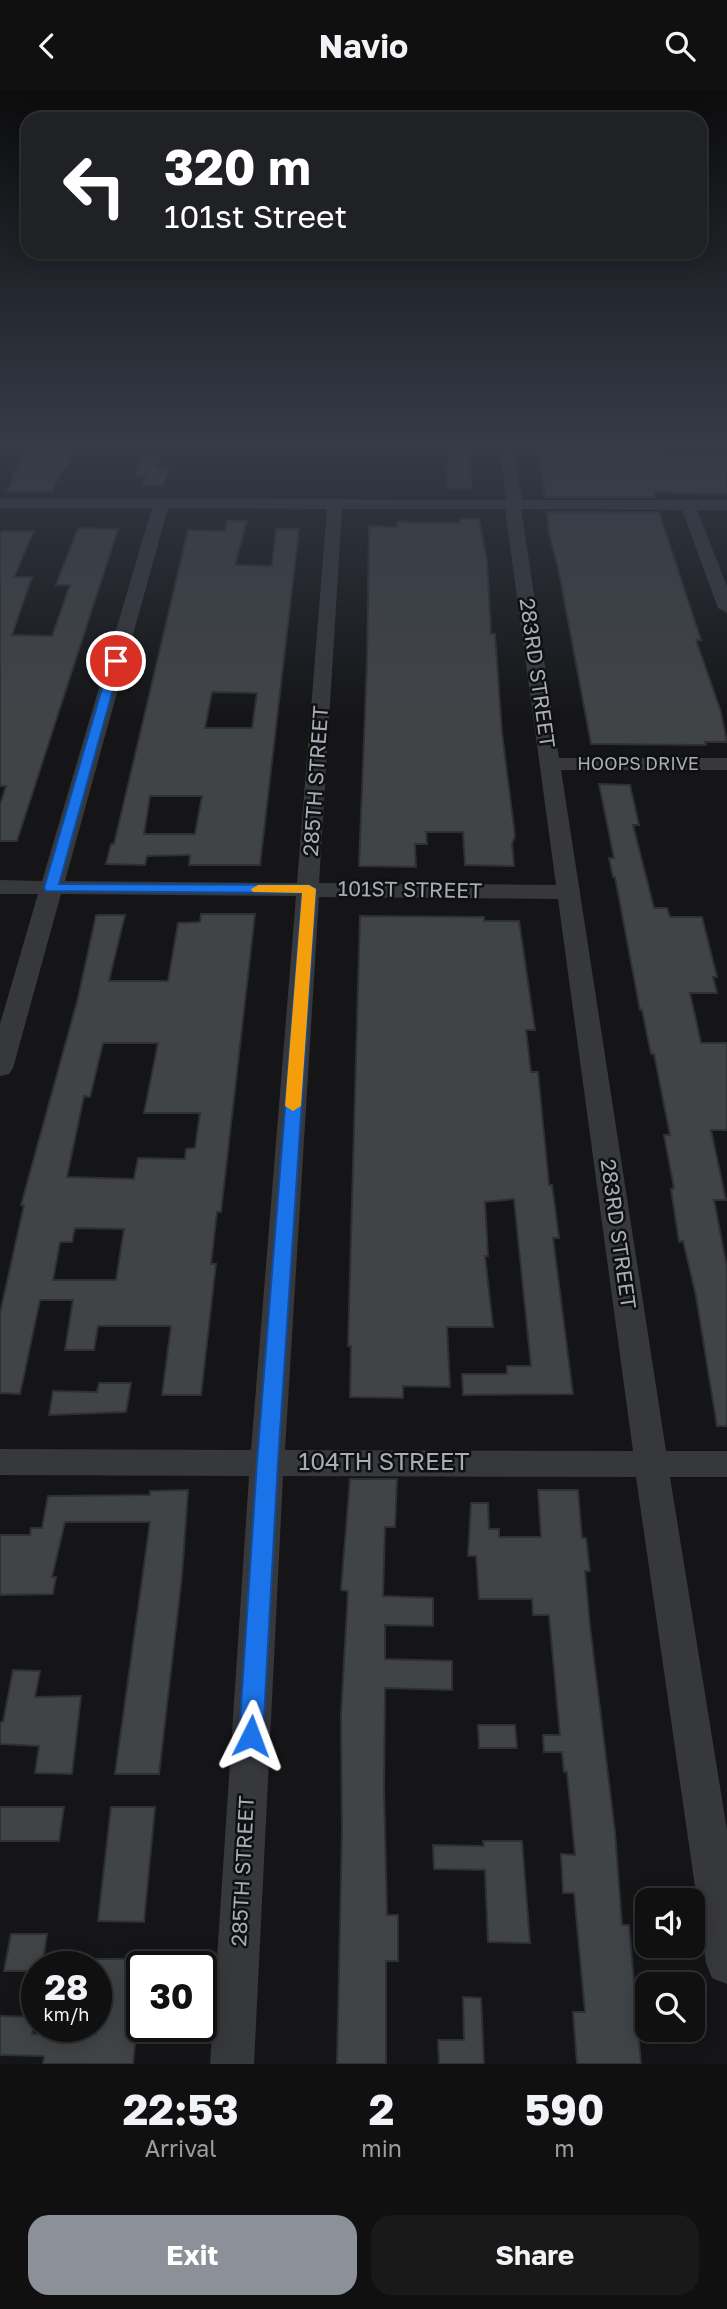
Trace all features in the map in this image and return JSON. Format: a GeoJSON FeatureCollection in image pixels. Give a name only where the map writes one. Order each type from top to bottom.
{"type":"FeatureCollection","features":[{"type":"Feature","properties":{"kind":"street"},"geometry":{"type":"LineString","coordinates":[[0,1068],[152,536]]}},
{"type":"Feature","properties":{"kind":"street","name":"285TH STREET"},"geometry":{"type":"LineString","coordinates":[[232,2064],[267,1462],[333,536]]}},
{"type":"Feature","properties":{"kind":"street","name":"283RD STREET"},"geometry":{"type":"LineString","coordinates":[[518,536],[651,1463],[727,1963]]}},
{"type":"Feature","properties":{"kind":"street"},"geometry":{"type":"LineString","coordinates":[[701,536],[724,589],[727,608]]}},
{"type":"Feature","properties":{"kind":"street","name":"HOOPS DRIVE"},"geometry":{"type":"LineString","coordinates":[[550,764],[727,764]]}},
{"type":"Feature","properties":{"kind":"street","name":"101ST STREET"},"geometry":{"type":"LineString","coordinates":[[0,887],[569,892]]}},
{"type":"Feature","properties":{"kind":"street","name":"104TH STREET"},"geometry":{"type":"LineString","coordinates":[[0,1462],[727,1464]]}},
{"type":"Feature","properties":{"kind":"building"},"geometry":{"type":"Polygon","coordinates":[[[0,536],[32,536],[14,577],[32,577],[12,635],[52,636],[70,585],[56,585],[75,536],[116,536],[17,841],[0,841],[0,805],[6,786],[0,786],[0,536]]]}},
{"type":"Feature","properties":{"kind":"building"},"geometry":{"type":"Polygon","coordinates":[[[187,536],[243,536],[235,565],[272,566],[275,536],[298,536],[260,865],[189,865],[190,855],[147,856],[145,865],[106,864],[111,844],[114,844],[187,536]],[[212,692],[205,728],[252,728],[257,693],[212,692]],[[150,796],[144,834],[195,834],[202,796],[150,796]]]}},
{"type":"Feature","properties":{"kind":"building"},"geometry":{"type":"Polygon","coordinates":[[[369,536],[482,536],[515,836],[512,844],[514,866],[465,865],[463,832],[426,832],[427,844],[415,844],[416,867],[359,866],[369,536]]]}},
{"type":"Feature","properties":{"kind":"building"},"geometry":{"type":"Polygon","coordinates":[[[550,536],[667,536],[701,640],[696,640],[721,712],[727,742],[705,742],[706,745],[591,744],[558,567],[550,536]]]}},
{"type":"Feature","properties":{"kind":"building"},"geometry":{"type":"Polygon","coordinates":[[[599,784],[630,785],[639,825],[633,825],[654,908],[667,908],[670,917],[702,917],[717,977],[713,977],[717,993],[690,993],[701,1043],[727,1043],[727,1130],[711,1130],[726,1200],[714,1200],[727,1267],[727,1426],[717,1426],[696,1296],[683,1241],[679,1242],[671,1189],[674,1188],[664,1135],[670,1135],[654,1054],[651,1054],[640,1010],[609,858],[614,858],[599,784]]]}},
{"type":"Feature","properties":{"kind":"building"},"geometry":{"type":"Polygon","coordinates":[[[201,914],[255,914],[221,1212],[217,1212],[211,1264],[216,1264],[201,1395],[162,1395],[171,1326],[98,1326],[94,1350],[65,1350],[73,1300],[40,1300],[20,1394],[0,1393],[0,1313],[24,1205],[21,1205],[78,998],[96,915],[125,915],[109,981],[168,981],[178,923],[200,922],[201,914]],[[103,1043],[90,1097],[84,1096],[67,1177],[134,1179],[138,1158],[185,1159],[186,1149],[195,1148],[200,1113],[144,1113],[158,1043],[103,1043]],[[75,1228],[72,1242],[60,1242],[53,1280],[116,1280],[124,1229],[75,1228]]]}},
{"type":"Feature","properties":{"kind":"building"},"geometry":{"type":"Polygon","coordinates":[[[360,916],[484,917],[484,921],[519,921],[535,1030],[526,1030],[531,1072],[538,1072],[549,1185],[552,1185],[559,1238],[553,1238],[573,1394],[463,1395],[462,1374],[507,1374],[507,1366],[531,1366],[514,1199],[485,1202],[488,1256],[485,1256],[493,1327],[447,1327],[450,1387],[403,1386],[403,1398],[350,1397],[351,1346],[348,1346],[360,916]]]}},
{"type":"Feature","properties":{"kind":"building"},"geometry":{"type":"Polygon","coordinates":[[[99,1383],[131,1383],[126,1412],[49,1415],[53,1391],[97,1392],[99,1383]]]}},
{"type":"Feature","properties":{"kind":"building"},"geometry":{"type":"Polygon","coordinates":[[[350,1479],[397,1479],[395,1527],[385,1527],[383,1596],[433,1598],[433,1626],[385,1625],[385,1659],[452,1661],[452,1690],[385,1688],[387,1915],[398,1915],[398,1961],[386,1961],[386,2064],[337,2064],[342,1830],[341,1716],[348,1591],[341,1590],[350,1479]]]}},
{"type":"Feature","properties":{"kind":"building"},"geometry":{"type":"Polygon","coordinates":[[[188,1490],[182,1576],[159,1774],[115,1774],[150,1522],[65,1522],[52,1577],[56,1577],[53,1594],[0,1595],[0,1535],[30,1535],[31,1528],[42,1528],[48,1496],[150,1495],[150,1491],[188,1490]]]}},
{"type":"Feature","properties":{"kind":"building"},"geometry":{"type":"Polygon","coordinates":[[[538,1490],[578,1490],[582,1538],[586,1538],[590,1571],[585,1571],[615,1832],[622,1925],[629,1925],[635,1994],[635,2042],[639,2042],[641,2064],[577,2064],[573,2012],[585,2012],[574,1893],[563,1893],[561,1854],[575,1855],[567,1772],[564,1772],[562,1752],[544,1752],[543,1735],[560,1735],[549,1615],[533,1615],[532,1599],[479,1599],[476,1556],[468,1556],[471,1503],[488,1503],[489,1529],[499,1529],[499,1537],[541,1537],[538,1490]]]}},
{"type":"Feature","properties":{"kind":"building"},"geometry":{"type":"Polygon","coordinates":[[[13,1670],[40,1671],[35,1697],[81,1696],[72,1774],[35,1773],[39,1746],[0,1744],[0,1722],[3,1722],[13,1670]]]}},
{"type":"Feature","properties":{"kind":"building"},"geometry":{"type":"Polygon","coordinates":[[[478,1725],[515,1725],[517,1748],[479,1748],[478,1725]]]}},
{"type":"Feature","properties":{"kind":"building"},"geometry":{"type":"Polygon","coordinates":[[[0,1807],[64,1807],[59,1841],[0,1841],[0,1807]]]}},
{"type":"Feature","properties":{"kind":"building"},"geometry":{"type":"Polygon","coordinates":[[[111,1807],[155,1807],[144,1922],[98,1921],[111,1807]]]}},
{"type":"Feature","properties":{"kind":"building"},"geometry":{"type":"Polygon","coordinates":[[[483,1841],[522,1841],[530,1943],[488,1942],[485,1870],[434,1869],[433,1845],[484,1846],[483,1841]]]}},
{"type":"Feature","properties":{"kind":"building"},"geometry":{"type":"Polygon","coordinates":[[[11,1934],[47,1934],[44,1951],[21,1951],[21,1971],[4,1971],[11,1934]]]}},
{"type":"Feature","properties":{"kind":"building"},"geometry":{"type":"Polygon","coordinates":[[[112,1959],[126,1959],[126,2042],[135,2042],[133,2064],[43,2064],[44,2056],[0,2055],[0,2016],[21,2017],[21,2042],[112,2042],[112,1959]]]}},
{"type":"Feature","properties":{"kind":"building"},"geometry":{"type":"Polygon","coordinates":[[[463,1997],[481,1998],[484,2064],[439,2064],[438,2040],[464,2040],[463,1997]]]}},
{"type":"Feature","properties":{"kind":"slow traffic"},"geometry":{"type":"LineString","coordinates":[[258,889],[309,889],[293,1106]]}},
{"type":"Feature","properties":{"kind":"route"},"geometry":{"type":"LineString","coordinates":[[116,661],[51,888],[309,889],[267,1462],[251,1736]]}}]}
